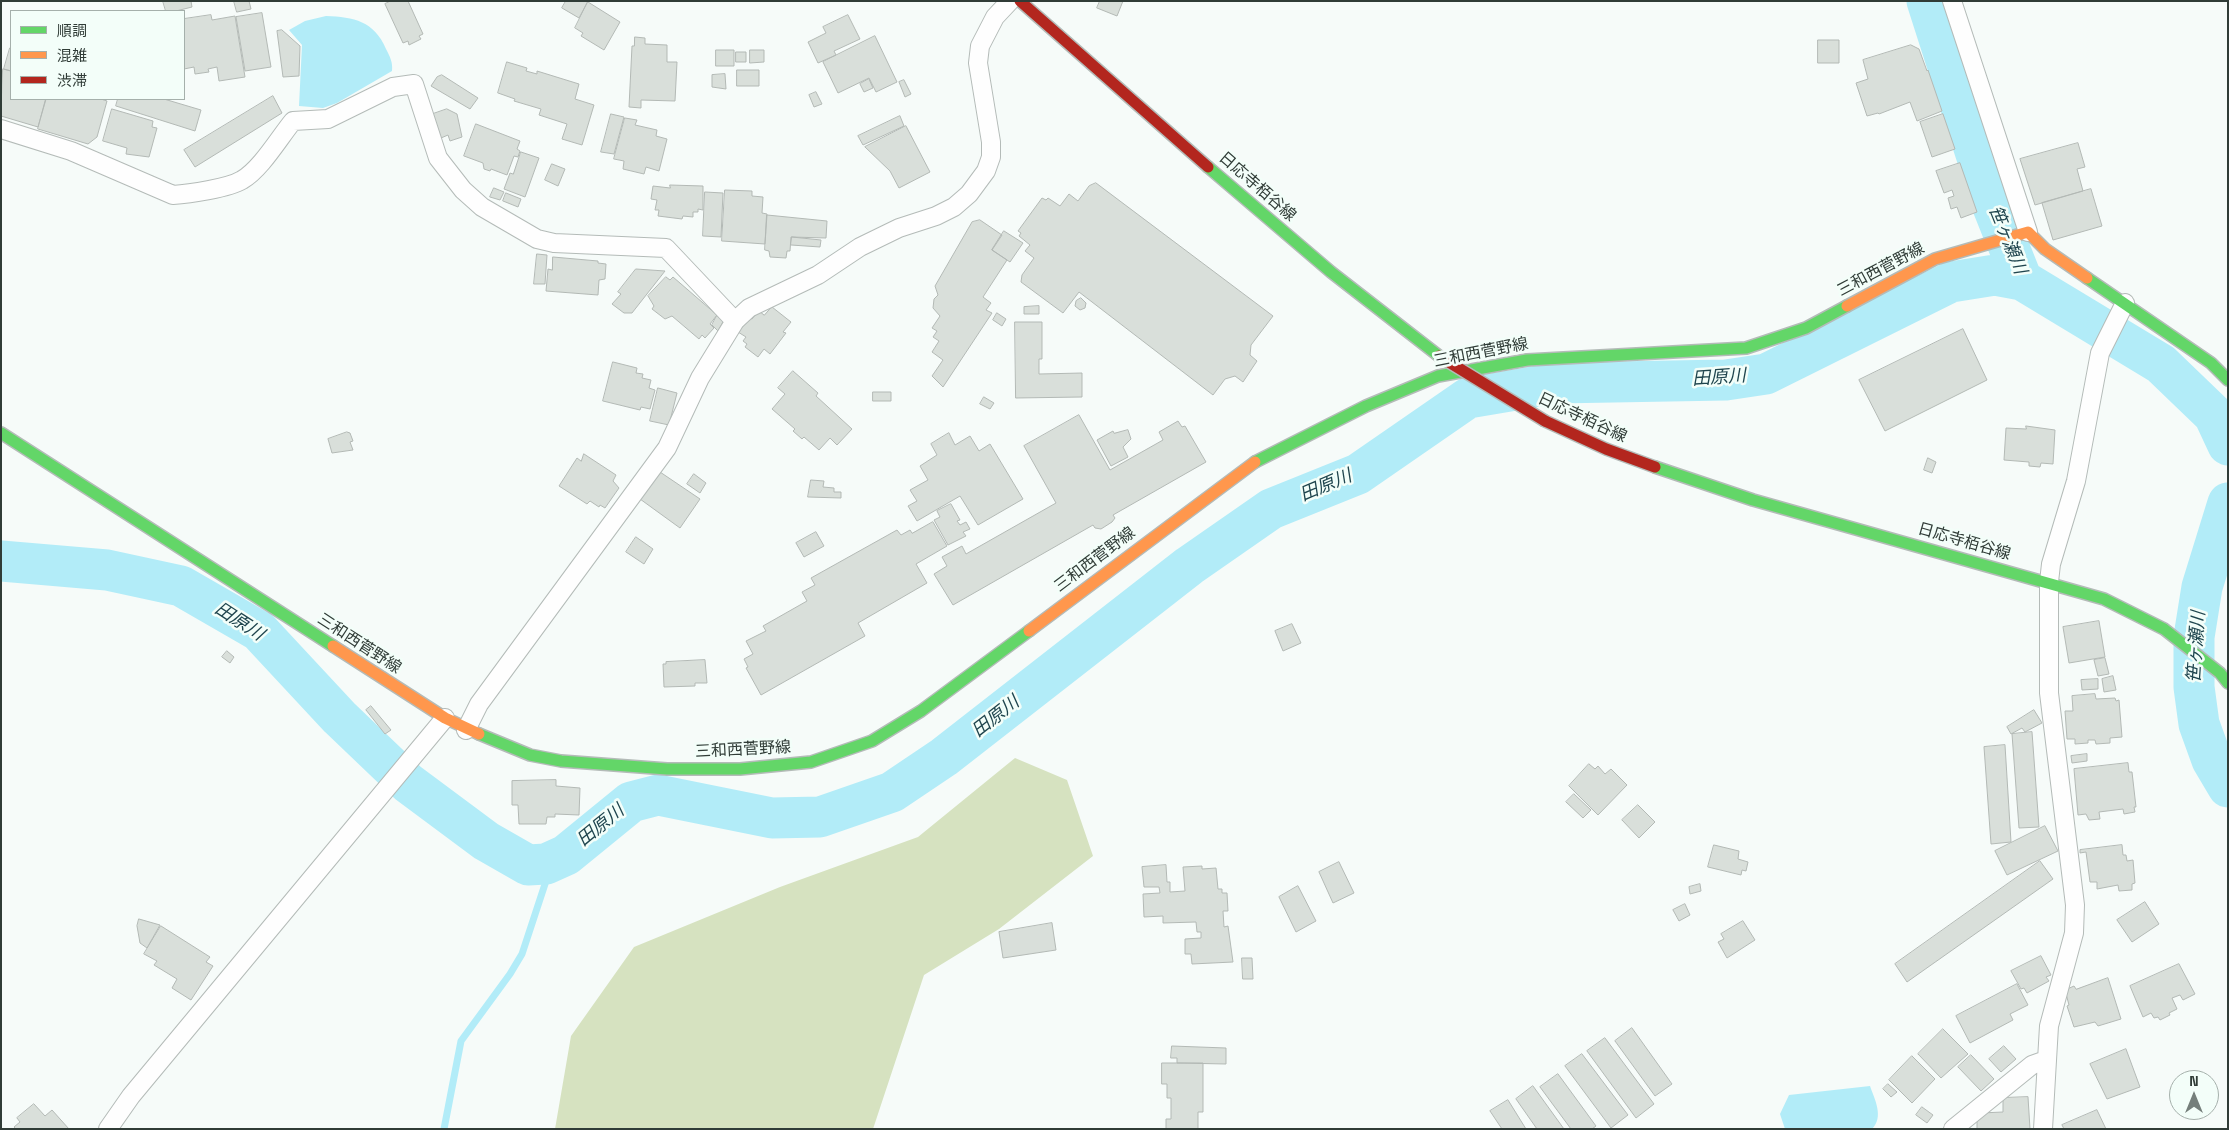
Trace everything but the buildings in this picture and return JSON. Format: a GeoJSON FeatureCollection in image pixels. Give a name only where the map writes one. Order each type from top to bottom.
{"type":"FeatureCollection","features":[{"type":"Feature","properties":{"kind":"main road","name":"日応寺栢谷線"},"geometry":{"type":"LineString","coordinates":[[1020,1],[1374,308],[1439,356],[1485,386],[1545,421],[1606,449],[1676,476],[1753,500],[2104,599],[2164,629],[2220,673],[2228,683]]}},
{"type":"Feature","properties":{"kind":"main road","name":"三和西菅野線"},"geometry":{"type":"LineString","coordinates":[[1,433],[466,730],[502,746],[530,755],[593,764],[668,769],[740,770],[811,762],[872,741],[921,711],[1262,456],[1366,406],[1438,376],[1527,360],[1746,348],[1806,328],[1936,259],[2024,233]]}},
{"type":"Feature","properties":{"kind":"main road"},"geometry":{"type":"LineString","coordinates":[[2024,233],[2121,310],[2211,362],[2228,380]]}},
{"type":"Feature","properties":{"kind":"street"},"geometry":{"type":"LineString","coordinates":[[466,730],[479,704],[667,448],[700,378],[736,321],[749,308],[818,275],[860,247],[899,228],[936,216],[954,207],[969,194],[986,171],[991,157],[991,142],[978,64],[980,46],[995,18],[1010,1]]}},
{"type":"Feature","properties":{"kind":"street"},"geometry":{"type":"LineString","coordinates":[[1952,1],[2024,233]]}},
{"type":"Feature","properties":{"kind":"street"},"geometry":{"type":"LineString","coordinates":[[1,129],[71,150],[174,195],[189,194],[241,181],[254,170],[293,121],[328,119],[392,88],[414,84],[438,158],[463,190],[482,207],[537,239],[554,243],[666,248],[736,321]]}},
{"type":"Feature","properties":{"kind":"street"},"geometry":{"type":"LineString","coordinates":[[2043,1129],[2048,1026],[2074,934],[2075,905],[2049,693],[2049,582],[2051,564],[2076,481],[2100,353],[2121,310]]}},
{"type":"Feature","properties":{"kind":"street"},"geometry":{"type":"LineString","coordinates":[[108,1129],[131,1096],[445,718]]}},
{"type":"Feature","properties":{"kind":"street"},"geometry":{"type":"LineString","coordinates":[[1953,1129],[2032,1065],[2046,1060]]}},
{"type":"Feature","properties":{"kind":"green space"},"geometry":{"type":"Polygon","coordinates":[[[1015,758],[1067,780],[1093,856],[999,929],[924,975],[873,1129],[555,1129],[571,1036],[634,947],[780,887],[918,837],[1015,758]]]}},
{"type":"Feature","properties":{"kind":"water"},"geometry":{"type":"Polygon","coordinates":[[[326,16],[354,19],[376,32],[390,57],[392,71],[337,103],[323,108],[299,106],[302,45],[289,30],[305,21],[326,16]]]}},
{"type":"Feature","properties":{"kind":"water"},"geometry":{"type":"Polygon","coordinates":[[[1870,1086],[1878,1114],[1876,1124],[1872,1129],[1785,1129],[1780,1114],[1789,1095],[1870,1086]]]}},
{"type":"Feature","properties":{"kind":"waterway","name":"笹ヶ瀬川"},"geometry":{"type":"LineString","coordinates":[[1927,1],[1993,207],[2022,280],[2161,364],[2214,415],[2228,445]]}},
{"type":"Feature","properties":{"kind":"waterway","name":"田原川"},"geometry":{"type":"LineString","coordinates":[[1,561],[107,570],[181,586],[259,631],[339,717],[408,783],[486,841],[528,865],[546,864],[566,855],[631,802],[658,795],[772,818],[820,817],[892,792],[944,757],[1189,566],[1271,509],[1358,474],[1468,398],[1557,383],[1726,380],[1766,374],[1951,282],[1995,275],[2022,280]]}},
{"type":"Feature","properties":{"kind":"waterway","name":"笹ヶ瀬川"},"geometry":{"type":"LineString","coordinates":[[2228,503],[2202,587],[2194,637],[2194,687],[2199,724],[2212,760],[2228,787]]}},
{"type":"Feature","properties":{"kind":"waterway"},"geometry":{"type":"LineString","coordinates":[[444,1129],[461,1041],[510,974],[522,954],[546,881],[546,864]]}},
{"type":"Feature","properties":{"kind":"traffic: fast"},"geometry":{"type":"LineString","coordinates":[[1208,167],[1331,272],[1439,356]]}},
{"type":"Feature","properties":{"kind":"traffic: fast"},"geometry":{"type":"LineString","coordinates":[[2087,278],[2211,363],[2228,380]]}},
{"type":"Feature","properties":{"kind":"traffic: fast"},"geometry":{"type":"LineString","coordinates":[[1255,462],[1366,406],[1438,376],[1527,360],[1746,348],[1806,328],[1847,306]]}},
{"type":"Feature","properties":{"kind":"traffic: fast"},"geometry":{"type":"LineString","coordinates":[[1,433],[333,646]]}},
{"type":"Feature","properties":{"kind":"traffic: fast"},"geometry":{"type":"LineString","coordinates":[[1655,467],[1753,500],[2104,599],[2164,629],[2220,673],[2228,683]]}},
{"type":"Feature","properties":{"kind":"traffic: fast"},"geometry":{"type":"LineString","coordinates":[[479,734],[530,755],[561,761],[667,769],[740,769],[811,762],[872,741],[921,711],[1029,631]]}},
{"type":"Feature","properties":{"kind":"traffic: slow"},"geometry":{"type":"LineString","coordinates":[[1847,306],[1935,259],[2028,232],[2045,249],[2087,278]]}},
{"type":"Feature","properties":{"kind":"traffic: slow"},"geometry":{"type":"LineString","coordinates":[[1029,631],[1255,462]]}},
{"type":"Feature","properties":{"kind":"traffic: slow"},"geometry":{"type":"LineString","coordinates":[[333,646],[445,718],[479,734]]}},
{"type":"Feature","properties":{"kind":"traffic: jam"},"geometry":{"type":"LineString","coordinates":[[1020,1],[1208,167]]}},
{"type":"Feature","properties":{"kind":"traffic: jam"},"geometry":{"type":"LineString","coordinates":[[1439,356],[1545,421]]}},
{"type":"Feature","properties":{"kind":"traffic: jam"},"geometry":{"type":"LineString","coordinates":[[1545,421],[1606,449],[1655,467]]}}]}
